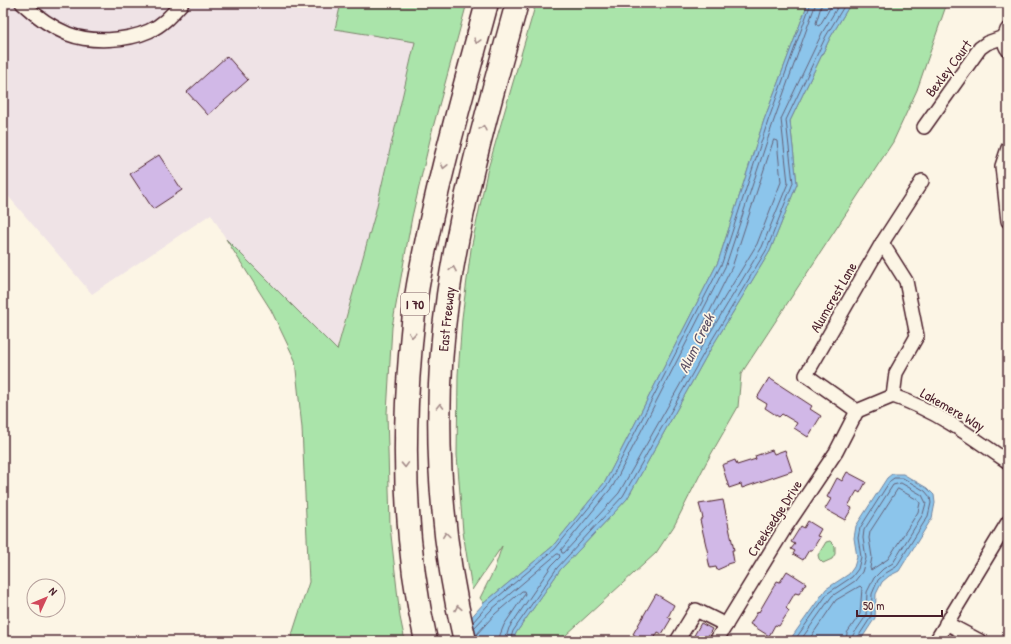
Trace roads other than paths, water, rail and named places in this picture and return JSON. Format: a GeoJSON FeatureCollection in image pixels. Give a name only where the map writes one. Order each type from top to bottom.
{"type":"FeatureCollection","features":[{"type":"Feature","properties":{"kind":"highway","name":"I 70"},"geometry":{"type":"LineString","coordinates":[[426,641],[419,613],[409,534],[405,462],[408,380],[412,334],[418,286],[432,216],[448,146],[487,3]]}},
{"type":"Feature","properties":{"kind":"highway","name":"East Freeway"},"geometry":{"type":"LineString","coordinates":[[465,641],[451,574],[444,516],[440,458],[441,377],[446,314],[457,243],[467,194],[490,101],[517,3]]}},
{"type":"Feature","properties":{"kind":"street"},"geometry":{"type":"LineString","coordinates":[[22,3],[43,20],[69,34],[95,39],[132,37],[150,31],[161,24],[182,3]]}},
{"type":"Feature","properties":{"kind":"street"},"geometry":{"type":"LineString","coordinates":[[1006,33],[1006,48],[1008,50]]}},
{"type":"Feature","properties":{"kind":"street","name":"Bexley Court"},"geometry":{"type":"LineString","coordinates":[[924,127],[980,48],[1006,33]]}},
{"type":"Feature","properties":{"kind":"street"},"geometry":{"type":"LineString","coordinates":[[1008,148],[1002,166],[1008,221]]}},
{"type":"Feature","properties":{"kind":"street","name":"Alumcrest Lane"},"geometry":{"type":"LineString","coordinates":[[857,411],[806,375],[882,243],[922,181]]}},
{"type":"Feature","properties":{"kind":"street"},"geometry":{"type":"LineString","coordinates":[[857,411],[893,396],[896,373],[917,336],[906,281],[882,243]]}},
{"type":"Feature","properties":{"kind":"street","name":"Lakemere Way"},"geometry":{"type":"LineString","coordinates":[[893,396],[912,402],[953,424],[1008,462]]}},
{"type":"Feature","properties":{"kind":"street","name":"Creeksedge Drive"},"geometry":{"type":"LineString","coordinates":[[716,641],[785,528],[836,452],[857,411]]}},
{"type":"Feature","properties":{"kind":"street"},"geometry":{"type":"LineString","coordinates":[[936,641],[1008,522]]}},
{"type":"Feature","properties":{"kind":"street"},"geometry":{"type":"LineString","coordinates":[[676,641],[696,610],[726,625]]}},
{"type":"Feature","properties":{"kind":"street"},"geometry":{"type":"LineString","coordinates":[[946,623],[980,641]]}},
{"type":"Feature","properties":{"kind":"water","name":"Alum Creek"},"geometry":{"type":"Polygon","coordinates":[[[808,3],[851,3],[830,38],[790,121],[797,184],[770,251],[707,355],[627,499],[560,570],[516,633],[513,641],[450,641],[484,603],[552,547],[605,482],[718,262],[764,120],[808,3]]]}},
{"type":"Feature","properties":{"kind":"water"},"geometry":{"type":"Polygon","coordinates":[[[892,474],[903,474],[927,488],[934,495],[935,503],[932,518],[899,571],[889,576],[882,582],[876,594],[875,618],[860,641],[789,641],[826,589],[849,574],[854,567],[857,557],[854,538],[856,526],[887,478],[892,474]]]}}]}
